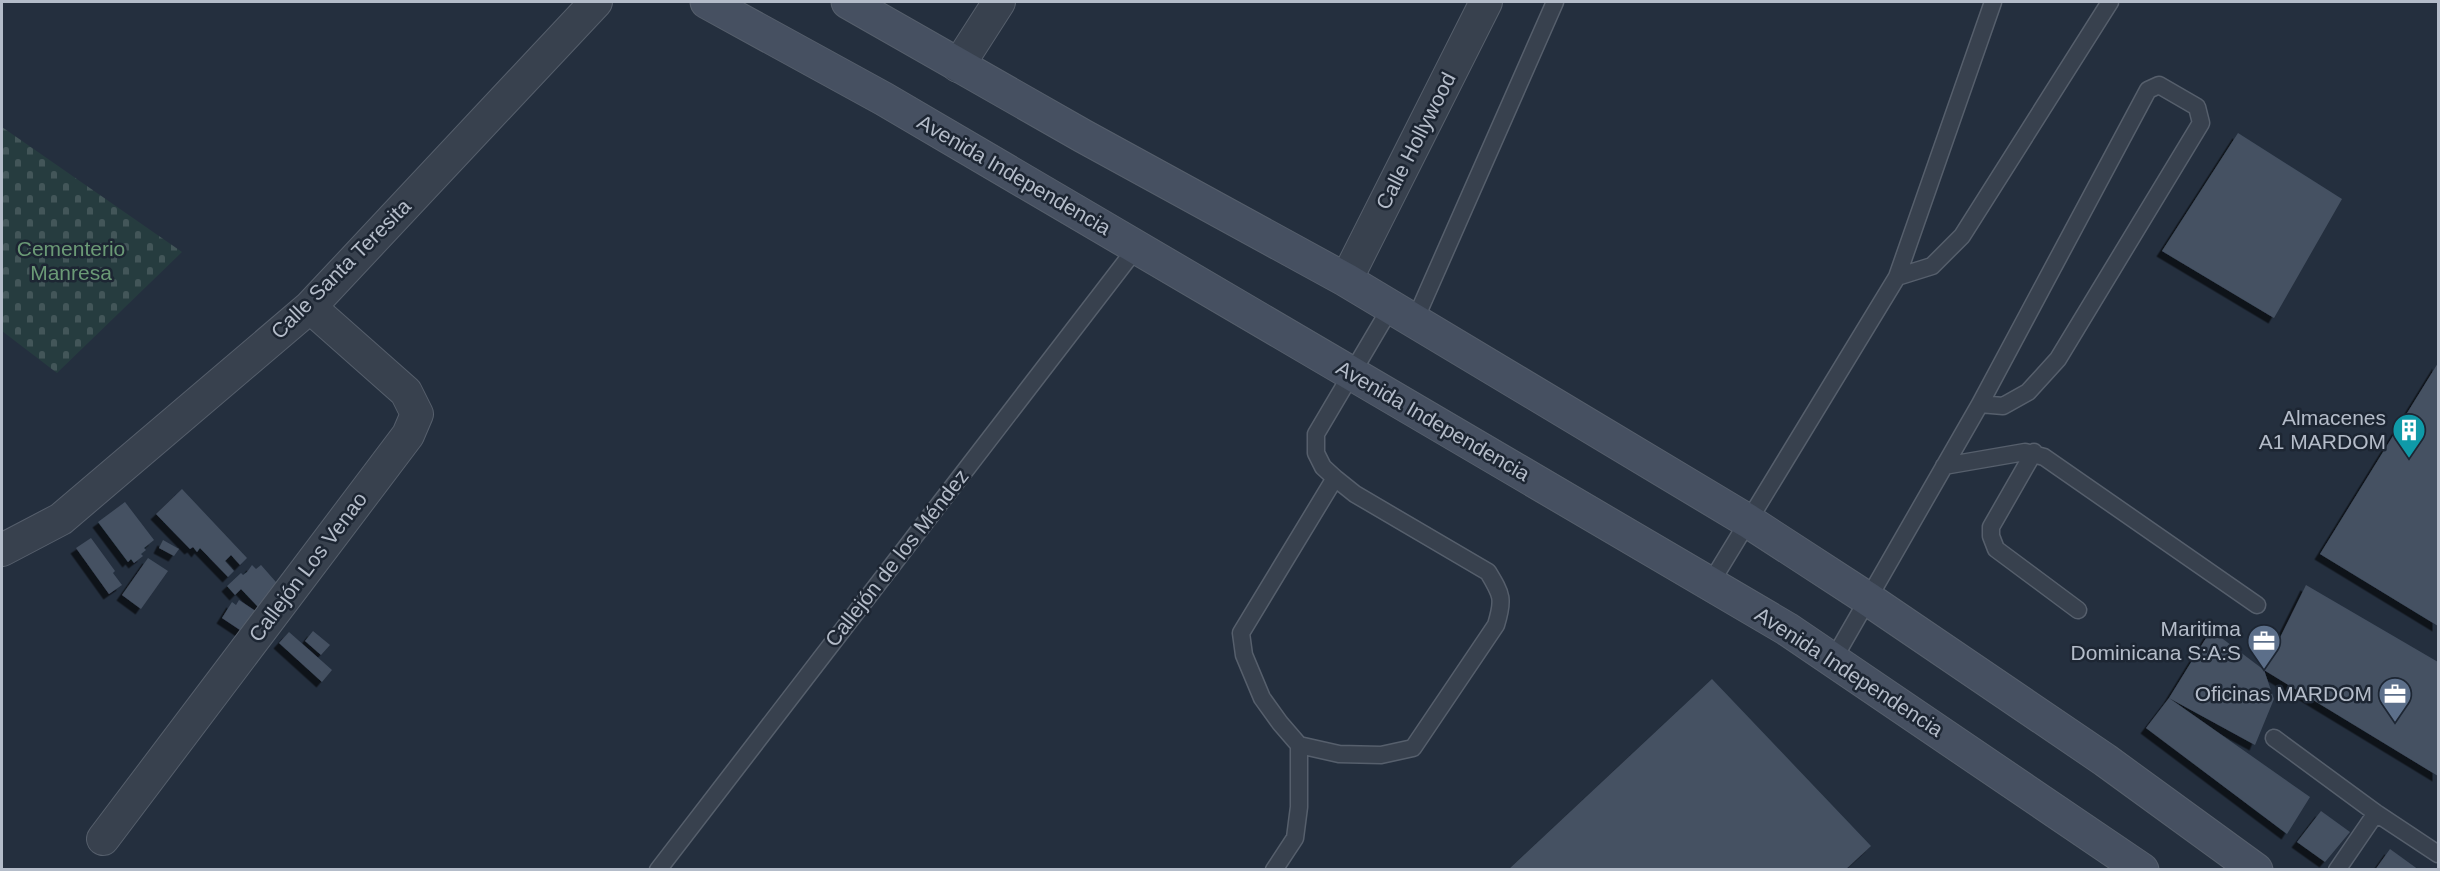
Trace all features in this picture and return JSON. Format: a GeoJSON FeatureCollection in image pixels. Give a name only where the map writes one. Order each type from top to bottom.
{"type":"FeatureCollection","features":[{"type":"Feature","properties":{"kind":"street","name":"Calle Santa Teresita"},"geometry":{"type":"LineString","coordinates":[[2,550],[61,519],[310,307],[596,2]]}},
{"type":"Feature","properties":{"kind":"street","name":"Avenida Independencia"},"geometry":{"type":"LineString","coordinates":[[706,2],[884,99],[1787,629],[2142,870]]}},
{"type":"Feature","properties":{"kind":"street"},"geometry":{"type":"LineString","coordinates":[[848,2],[958,66],[1346,280],[1748,521],[1868,599],[2105,760],[2256,870]]}},
{"type":"Feature","properties":{"kind":"street"},"geometry":{"type":"LineString","coordinates":[[958,66],[999,2]]}},
{"type":"Feature","properties":{"kind":"street","name":"Calle Hollywood"},"geometry":{"type":"LineString","coordinates":[[1346,280],[1486,2]]}},
{"type":"Feature","properties":{"kind":"street","name":"Callejón Los Venao"},"geometry":{"type":"LineString","coordinates":[[103,839],[408,435],[417,414],[406,392],[310,307]]}},
{"type":"Feature","properties":{"kind":"lane"},"geometry":{"type":"LineString","coordinates":[[1335,478],[1241,633],[1244,655],[1262,698],[1299,745],[1339,754],[1381,755],[1413,748],[1496,625],[1503,603],[1488,573],[1355,494],[1335,478],[1323,467],[1316,453],[1316,434],[1352,374],[1403,314],[1555,2]]}},
{"type":"Feature","properties":{"kind":"lane"},"geometry":{"type":"LineString","coordinates":[[1710,584],[1897,277],[1993,2]]}},
{"type":"Feature","properties":{"kind":"lane"},"geometry":{"type":"LineString","coordinates":[[1897,277],[1932,266],[1962,236],[2110,2]]}},
{"type":"Feature","properties":{"kind":"lane"},"geometry":{"type":"LineString","coordinates":[[1833,660],[1980,404],[2148,90],[2159,85],[2197,107],[2201,123],[2058,359],[2028,392],[2003,406],[1980,404]]}},
{"type":"Feature","properties":{"kind":"lane","name":"Callejón de los Méndez"},"geometry":{"type":"LineString","coordinates":[[658,870],[1137,248]]}},
{"type":"Feature","properties":{"kind":"lane"},"geometry":{"type":"LineString","coordinates":[[1944,466],[2034,452],[2258,605]]}},
{"type":"Feature","properties":{"kind":"lane"},"geometry":{"type":"LineString","coordinates":[[2034,452],[1991,527],[1991,536],[1996,549],[2078,610]]}},
{"type":"Feature","properties":{"kind":"lane"},"geometry":{"type":"LineString","coordinates":[[2274,738],[2376,813],[2439,854]]}},
{"type":"Feature","properties":{"kind":"lane"},"geometry":{"type":"LineString","coordinates":[[1274,870],[1295,838],[1299,807],[1299,745]]}},
{"type":"Feature","properties":{"kind":"lane"},"geometry":{"type":"LineString","coordinates":[[2337,870],[2376,813]]}},
{"type":"Feature","properties":{"kind":"green space","name":"Cementerio Manresa"},"geometry":{"type":"Polygon","coordinates":[[[2,127],[182,252],[57,373],[2,331],[2,127]]]}},
{"type":"Feature","properties":{"kind":"building"},"geometry":{"type":"Polygon","coordinates":[[[2238,133],[2342,199],[2274,318],[2162,251],[2238,133]]]}},
{"type":"Feature","properties":{"kind":"building","name":"Almacenes A1 MARDOM"},"geometry":{"type":"Polygon","coordinates":[[[2438,363],[2438,626],[2320,554],[2438,363]]]}},
{"type":"Feature","properties":{"kind":"building"},"geometry":{"type":"Polygon","coordinates":[[[182,489],[247,558],[240,565],[231,555],[225,561],[234,571],[228,577],[200,548],[197,552],[193,547],[190,549],[156,514],[182,489]]]}},
{"type":"Feature","properties":{"kind":"building"},"geometry":{"type":"Polygon","coordinates":[[[125,502],[154,540],[144,548],[146,550],[141,554],[143,556],[134,563],[131,559],[128,562],[98,522],[125,502]]]}},
{"type":"Feature","properties":{"kind":"building"},"geometry":{"type":"Polygon","coordinates":[[[91,538],[115,571],[113,573],[122,585],[109,594],[76,548],[91,538]]]}},
{"type":"Feature","properties":{"kind":"building"},"geometry":{"type":"Polygon","coordinates":[[[163,540],[179,549],[174,556],[159,548],[163,540]]]}},
{"type":"Feature","properties":{"kind":"building"},"geometry":{"type":"Polygon","coordinates":[[[148,558],[168,571],[141,609],[122,595],[148,558]]]}},
{"type":"Feature","properties":{"kind":"building"},"geometry":{"type":"Polygon","coordinates":[[[252,565],[256,569],[261,565],[283,590],[261,610],[241,589],[235,595],[227,586],[241,573],[243,575],[247,572],[252,565]]]}},
{"type":"Feature","properties":{"kind":"building","name":"Oficinas MARDOM"},"geometry":{"type":"Polygon","coordinates":[[[2306,585],[2438,662],[2438,776],[2264,670],[2306,585]]]}},
{"type":"Feature","properties":{"kind":"building"},"geometry":{"type":"Polygon","coordinates":[[[239,600],[263,616],[249,636],[222,618],[232,602],[236,605],[239,600]]]}},
{"type":"Feature","properties":{"kind":"building"},"geometry":{"type":"Polygon","coordinates":[[[2211,630],[2264,670],[2274,699],[2255,745],[2169,698],[2211,630]]]}},
{"type":"Feature","properties":{"kind":"building"},"geometry":{"type":"Polygon","coordinates":[[[313,631],[330,645],[321,655],[305,641],[313,631]]]}},
{"type":"Feature","properties":{"kind":"building"},"geometry":{"type":"Polygon","coordinates":[[[289,632],[332,670],[322,682],[279,643],[289,632]]]}},
{"type":"Feature","properties":{"kind":"building"},"geometry":{"type":"Polygon","coordinates":[[[1712,679],[1871,846],[1845,870],[1508,870],[1712,679]]]}},
{"type":"Feature","properties":{"kind":"building"},"geometry":{"type":"Polygon","coordinates":[[[2169,698],[2310,797],[2287,834],[2146,728],[2169,698]]]}},
{"type":"Feature","properties":{"kind":"building"},"geometry":{"type":"Polygon","coordinates":[[[2321,811],[2350,832],[2325,862],[2297,842],[2321,811]]]}},
{"type":"Feature","properties":{"kind":"building"},"geometry":{"type":"Polygon","coordinates":[[[2390,849],[2419,870],[2375,870],[2390,849]]]}},
{"type":"Feature","properties":{"kind":"place","name":"Almacenes A1 MARDOM"},"geometry":{"type":"Point","coordinates":[2409,459]}},
{"type":"Feature","properties":{"kind":"place","name":"Maritima Dominicana S:A:S"},"geometry":{"type":"Point","coordinates":[2264,670]}},
{"type":"Feature","properties":{"kind":"place","name":"Oficinas MARDOM"},"geometry":{"type":"Point","coordinates":[2395,723]}}]}
